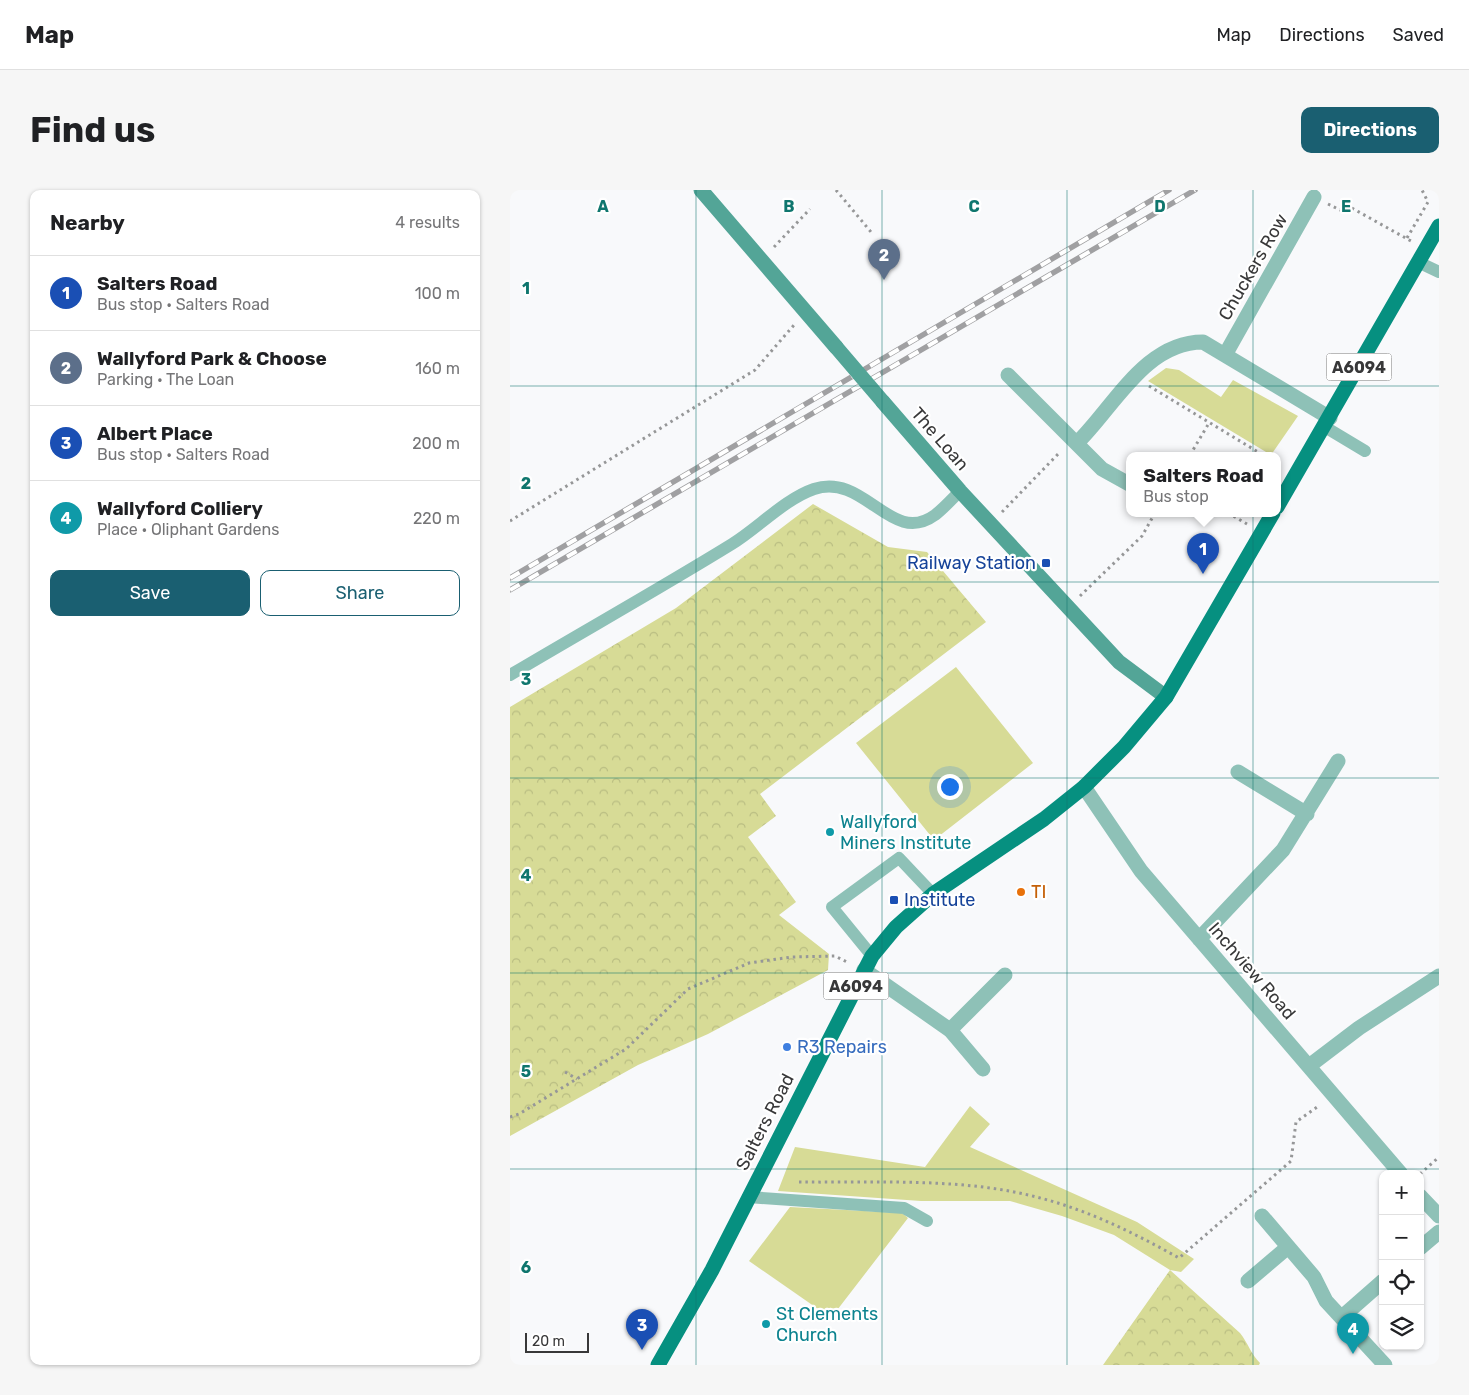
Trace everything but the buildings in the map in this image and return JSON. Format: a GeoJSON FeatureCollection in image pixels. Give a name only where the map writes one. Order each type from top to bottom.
{"type":"FeatureCollection","features":[{"type":"Feature","properties":{"kind":"main road","name":"A6094"},"geometry":{"type":"LineString","coordinates":[[1281,500],[1439,226]]}},
{"type":"Feature","properties":{"kind":"main road","name":"Salters Road"},"geometry":{"type":"LineString","coordinates":[[658,1365],[712,1270],[872,956],[896,927],[933,894],[1044,819],[1084,787],[1124,747],[1166,697],[1213,620],[1271,517]]}},
{"type":"Feature","properties":{"kind":"street","name":"The Loan"},"geometry":{"type":"LineString","coordinates":[[701,190],[990,524],[1119,662],[1166,697]]}},
{"type":"Feature","properties":{"kind":"street","name":"Chuckers Row"},"geometry":{"type":"LineString","coordinates":[[1225,355],[1314,197]]}},
{"type":"Feature","properties":{"kind":"street"},"geometry":{"type":"LineString","coordinates":[[1075,441],[1097,424],[1133,376],[1144,365],[1186,342],[1203,342],[1327,422]]}},
{"type":"Feature","properties":{"kind":"street"},"geometry":{"type":"LineString","coordinates":[[1008,375],[1102,468],[1126,482]]}},
{"type":"Feature","properties":{"kind":"street"},"geometry":{"type":"LineString","coordinates":[[1199,939],[1283,850],[1338,762]]}},
{"type":"Feature","properties":{"kind":"street"},"geometry":{"type":"LineString","coordinates":[[1238,772],[1307,814]]}},
{"type":"Feature","properties":{"kind":"street","name":"Inchview Road"},"geometry":{"type":"LineString","coordinates":[[1084,787],[1141,871],[1398,1170]]}},
{"type":"Feature","properties":{"kind":"street"},"geometry":{"type":"LineString","coordinates":[[864,970],[950,1030],[983,1069]]}},
{"type":"Feature","properties":{"kind":"street"},"geometry":{"type":"LineString","coordinates":[[950,1030],[1005,976]]}},
{"type":"Feature","properties":{"kind":"street"},"geometry":{"type":"LineString","coordinates":[[1309,1066],[1359,1028],[1439,976]]}},
{"type":"Feature","properties":{"kind":"street"},"geometry":{"type":"LineString","coordinates":[[1424,1200],[1439,1216]]}},
{"type":"Feature","properties":{"kind":"street"},"geometry":{"type":"LineString","coordinates":[[1262,1216],[1314,1277],[1326,1301],[1385,1365]]}},
{"type":"Feature","properties":{"kind":"street"},"geometry":{"type":"LineString","coordinates":[[1424,1245],[1439,1232]]}},
{"type":"Feature","properties":{"kind":"street"},"geometry":{"type":"LineString","coordinates":[[1248,1281],[1288,1247]]}},
{"type":"Feature","properties":{"kind":"street"},"geometry":{"type":"LineString","coordinates":[[1342,1317],[1379,1285]]}},
{"type":"Feature","properties":{"kind":"lane"},"geometry":{"type":"LineString","coordinates":[[1422,255],[1439,272]]}},
{"type":"Feature","properties":{"kind":"lane"},"geometry":{"type":"LineString","coordinates":[[1327,422],[1365,452]]}},
{"type":"Feature","properties":{"kind":"lane"},"geometry":{"type":"LineString","coordinates":[[510,675],[735,542],[804,493],[825,487],[844,488],[859,494],[888,516],[909,522],[918,522],[935,514],[960,491]]}},
{"type":"Feature","properties":{"kind":"lane"},"geometry":{"type":"LineString","coordinates":[[872,956],[832,907],[899,858],[933,894]]}},
{"type":"Feature","properties":{"kind":"lane"},"geometry":{"type":"LineString","coordinates":[[748,1197],[904,1208],[927,1221]]}},
{"type":"Feature","properties":{"kind":"path"},"geometry":{"type":"LineString","coordinates":[[836,190],[871,232]]}},
{"type":"Feature","properties":{"kind":"path"},"geometry":{"type":"LineString","coordinates":[[1407,238],[1428,202],[1422,190]]}},
{"type":"Feature","properties":{"kind":"path"},"geometry":{"type":"LineString","coordinates":[[1314,197],[1340,210],[1350,207],[1407,238],[1422,255]]}},
{"type":"Feature","properties":{"kind":"path"},"geometry":{"type":"LineString","coordinates":[[761,260],[810,209]]}},
{"type":"Feature","properties":{"kind":"path"},"geometry":{"type":"LineString","coordinates":[[510,521],[755,370],[796,321]]}},
{"type":"Feature","properties":{"kind":"path"},"geometry":{"type":"LineString","coordinates":[[1133,376],[1258,452]]}},
{"type":"Feature","properties":{"kind":"path"},"geometry":{"type":"LineString","coordinates":[[1192,452],[1209,423]]}},
{"type":"Feature","properties":{"kind":"path"},"geometry":{"type":"LineString","coordinates":[[990,524],[1075,441]]}},
{"type":"Feature","properties":{"kind":"path"},"geometry":{"type":"LineString","coordinates":[[1068,608],[1142,536],[1153,517]]}},
{"type":"Feature","properties":{"kind":"path"},"geometry":{"type":"LineString","coordinates":[[510,1117],[519,1114],[626,1049],[688,989],[749,963],[792,957],[835,956],[864,970]]}},
{"type":"Feature","properties":{"kind":"path"},"geometry":{"type":"LineString","coordinates":[[565,1072],[577,1079]]}},
{"type":"Feature","properties":{"kind":"path"},"geometry":{"type":"LineString","coordinates":[[795,1182],[934,1184],[989,1189],[1043,1199],[1092,1215],[1136,1234],[1179,1258],[1291,1161],[1296,1122],[1334,1096]]}},
{"type":"Feature","properties":{"kind":"path"},"geometry":{"type":"LineString","coordinates":[[1424,1170],[1439,1157]]}},
{"type":"Feature","properties":{"kind":"green space"},"geometry":{"type":"Polygon","coordinates":[[[1166,368],[1179,370],[1221,397],[1233,380],[1298,416],[1273,452],[1266,452],[1148,381],[1166,368]]]}},
{"type":"Feature","properties":{"kind":"green space"},"geometry":{"type":"Polygon","coordinates":[[[813,504],[888,547],[927,552],[986,622],[760,794],[776,816],[748,837],[796,902],[779,915],[829,954],[828,970],[708,1034],[638,1065],[510,1136],[510,707],[676,608],[813,504]]]}},
{"type":"Feature","properties":{"kind":"green space"},"geometry":{"type":"Polygon","coordinates":[[[956,667],[1033,763],[934,840],[856,743],[956,667]]]}},
{"type":"Feature","properties":{"kind":"green space"},"geometry":{"type":"Polygon","coordinates":[[[970,1106],[990,1124],[970,1147],[1137,1222],[1194,1259],[1181,1272],[1170,1270],[1114,1235],[1062,1216],[1010,1201],[921,1201],[778,1191],[795,1147],[925,1167],[970,1106]]]}},
{"type":"Feature","properties":{"kind":"green space"},"geometry":{"type":"Polygon","coordinates":[[[790,1207],[902,1213],[908,1218],[831,1318],[749,1261],[790,1207]]]}},
{"type":"Feature","properties":{"kind":"green space"},"geometry":{"type":"Polygon","coordinates":[[[1170,1270],[1240,1333],[1260,1363],[1259,1365],[1103,1365],[1170,1270]]]}},
{"type":"Feature","properties":{"kind":"railway"},"geometry":{"type":"LineString","coordinates":[[510,578],[1169,190]]}},
{"type":"Feature","properties":{"kind":"railway"},"geometry":{"type":"LineString","coordinates":[[510,590],[1195,190]]}},
{"type":"Feature","properties":{"kind":"place","name":"Wallyford Park & Choose"},"geometry":{"type":"Point","coordinates":[884,280]}},
{"type":"Feature","properties":{"kind":"place","name":"Railway Station"},"geometry":{"type":"Point","coordinates":[1046,563]}},
{"type":"Feature","properties":{"kind":"place","name":"Salters Road"},"geometry":{"type":"Point","coordinates":[1203,574]}},
{"type":"Feature","properties":{"kind":"place","name":"Wallyford Miners Institute"},"geometry":{"type":"Point","coordinates":[830,832]}},
{"type":"Feature","properties":{"kind":"place","name":"TI"},"geometry":{"type":"Point","coordinates":[1021,892]}},
{"type":"Feature","properties":{"kind":"place","name":"Institute"},"geometry":{"type":"Point","coordinates":[894,900]}},
{"type":"Feature","properties":{"kind":"place","name":"R3 Repairs"},"geometry":{"type":"Point","coordinates":[787,1047]}},
{"type":"Feature","properties":{"kind":"place","name":"St Clements Church"},"geometry":{"type":"Point","coordinates":[766,1324]}},
{"type":"Feature","properties":{"kind":"place","name":"Albert Place"},"geometry":{"type":"Point","coordinates":[642,1350]}},
{"type":"Feature","properties":{"kind":"place","name":"Wallyford Colliery"},"geometry":{"type":"Point","coordinates":[1353,1354]}}]}
